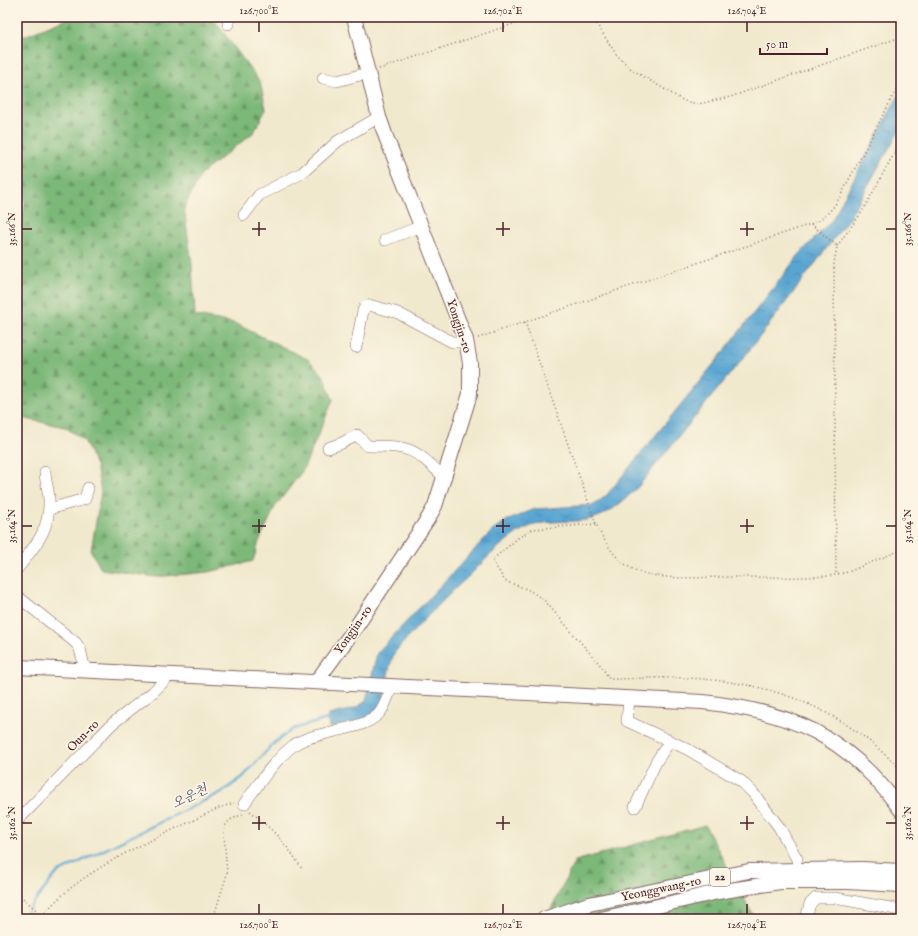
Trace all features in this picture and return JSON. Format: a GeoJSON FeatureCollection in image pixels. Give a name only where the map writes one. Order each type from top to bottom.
{"type":"FeatureCollection","features":[{"type":"Feature","properties":{"kind":"main road","name":"Yongjin-ro"},"geometry":{"type":"LineString","coordinates":[[316,682],[418,537],[435,506],[470,394],[470,363],[467,342],[379,117],[354,17]]}},
{"type":"Feature","properties":{"kind":"main road"},"geometry":{"type":"LineString","coordinates":[[17,667],[703,702],[772,713],[801,724],[824,736],[859,761],[901,810]]}},
{"type":"Feature","properties":{"kind":"main road"},"geometry":{"type":"LineString","coordinates":[[872,775],[901,792]]}},
{"type":"Feature","properties":{"kind":"main road","name":"Yeonggwang-ro"},"geometry":{"type":"LineString","coordinates":[[544,919],[589,904],[749,870],[856,869],[901,871]]}},
{"type":"Feature","properties":{"kind":"main road","name":"Yeonggwang-ro"},"geometry":{"type":"LineString","coordinates":[[600,919],[718,892],[780,882],[848,882],[901,885]]}},
{"type":"Feature","properties":{"kind":"street"},"geometry":{"type":"LineString","coordinates":[[323,78],[337,81],[368,73]]}},
{"type":"Feature","properties":{"kind":"street"},"geometry":{"type":"LineString","coordinates":[[244,215],[259,195],[302,173],[338,142],[379,117]]}},
{"type":"Feature","properties":{"kind":"street"},"geometry":{"type":"LineString","coordinates":[[385,240],[422,226]]}},
{"type":"Feature","properties":{"kind":"street"},"geometry":{"type":"LineString","coordinates":[[356,348],[363,310],[365,306],[369,305],[398,313],[452,342],[467,342]]}},
{"type":"Feature","properties":{"kind":"street"},"geometry":{"type":"LineString","coordinates":[[328,448],[357,435],[368,446],[395,446],[416,452],[444,477]]}},
{"type":"Feature","properties":{"kind":"street"},"geometry":{"type":"LineString","coordinates":[[17,569],[42,537],[48,520],[49,500],[45,472]]}},
{"type":"Feature","properties":{"kind":"street"},"geometry":{"type":"LineString","coordinates":[[48,509],[85,499],[88,488]]}},
{"type":"Feature","properties":{"kind":"street"},"geometry":{"type":"LineString","coordinates":[[17,596],[76,643],[80,649],[85,670]]}},
{"type":"Feature","properties":{"kind":"street","name":"Oun-ro"},"geometry":{"type":"LineString","coordinates":[[17,821],[112,724],[153,692],[171,674]]}},
{"type":"Feature","properties":{"kind":"street"},"geometry":{"type":"LineString","coordinates":[[243,809],[268,771],[294,745],[320,735],[370,722],[381,712],[392,686]]}},
{"type":"Feature","properties":{"kind":"street"},"geometry":{"type":"LineString","coordinates":[[629,699],[627,721],[711,762],[741,781],[753,793],[780,828],[797,859]]}},
{"type":"Feature","properties":{"kind":"street"},"geometry":{"type":"LineString","coordinates":[[635,807],[656,762],[670,741]]}},
{"type":"Feature","properties":{"kind":"street"},"geometry":{"type":"LineString","coordinates":[[806,919],[810,904],[816,898],[835,898],[901,910]]}},
{"type":"Feature","properties":{"kind":"path"},"geometry":{"type":"LineString","coordinates":[[368,73],[534,17]]}},
{"type":"Feature","properties":{"kind":"path"},"geometry":{"type":"LineString","coordinates":[[592,17],[616,54],[631,69],[684,101],[698,104],[730,97],[901,37]]}},
{"type":"Feature","properties":{"kind":"path"},"geometry":{"type":"LineString","coordinates":[[467,342],[811,224],[824,218],[836,204],[901,81]]}},
{"type":"Feature","properties":{"kind":"path"},"geometry":{"type":"LineString","coordinates":[[836,575],[834,263],[837,246],[862,212],[901,141]]}},
{"type":"Feature","properties":{"kind":"path"},"geometry":{"type":"LineString","coordinates":[[811,224],[837,246]]}},
{"type":"Feature","properties":{"kind":"path"},"geometry":{"type":"LineString","coordinates":[[525,322],[596,524],[603,540],[613,554],[626,565],[643,573],[690,577],[836,575],[858,568],[901,550]]}},
{"type":"Feature","properties":{"kind":"path"},"geometry":{"type":"LineString","coordinates":[[596,524],[533,529],[518,538],[492,560],[505,581],[529,590],[545,601],[602,667],[609,679],[704,679],[745,684],[781,692],[814,706],[847,723],[874,743],[901,770]]}},
{"type":"Feature","properties":{"kind":"path"},"geometry":{"type":"LineString","coordinates":[[40,919],[67,890],[83,878],[219,808],[235,803],[279,836],[290,849],[302,869]]}},
{"type":"Feature","properties":{"kind":"path"},"geometry":{"type":"LineString","coordinates":[[213,919],[227,874],[224,834],[225,826],[243,809]]}},
{"type":"Feature","properties":{"kind":"path"},"geometry":{"type":"LineString","coordinates":[[17,894],[23,897],[43,916]]}},
{"type":"Feature","properties":{"kind":"green space"},"geometry":{"type":"Polygon","coordinates":[[[72,17],[212,17],[260,82],[266,109],[254,132],[201,174],[184,208],[192,265],[195,316],[234,323],[309,360],[323,375],[333,400],[303,470],[275,507],[258,544],[253,561],[209,572],[155,577],[101,569],[91,551],[101,492],[96,465],[84,440],[65,427],[22,418],[17,420],[17,229],[22,223],[25,203],[17,178],[17,39],[72,17]]]}},
{"type":"Feature","properties":{"kind":"green space"},"geometry":{"type":"Polygon","coordinates":[[[705,825],[755,919],[546,919],[575,861],[705,825]]]}},
{"type":"Feature","properties":{"kind":"water"},"geometry":{"type":"Polygon","coordinates":[[[901,91],[901,128],[848,220],[752,347],[637,488],[614,508],[601,516],[586,520],[539,524],[524,529],[503,543],[443,601],[395,652],[390,666],[383,699],[378,707],[365,718],[348,724],[329,728],[328,715],[353,709],[366,701],[377,653],[491,532],[506,521],[535,509],[594,505],[606,496],[722,354],[798,256],[832,220],[901,91]]]}},
{"type":"Feature","properties":{"kind":"waterway","name":"오운천"},"geometry":{"type":"LineString","coordinates":[[21,919],[57,873],[222,792],[243,777],[274,743],[293,729],[331,718]]}}]}
